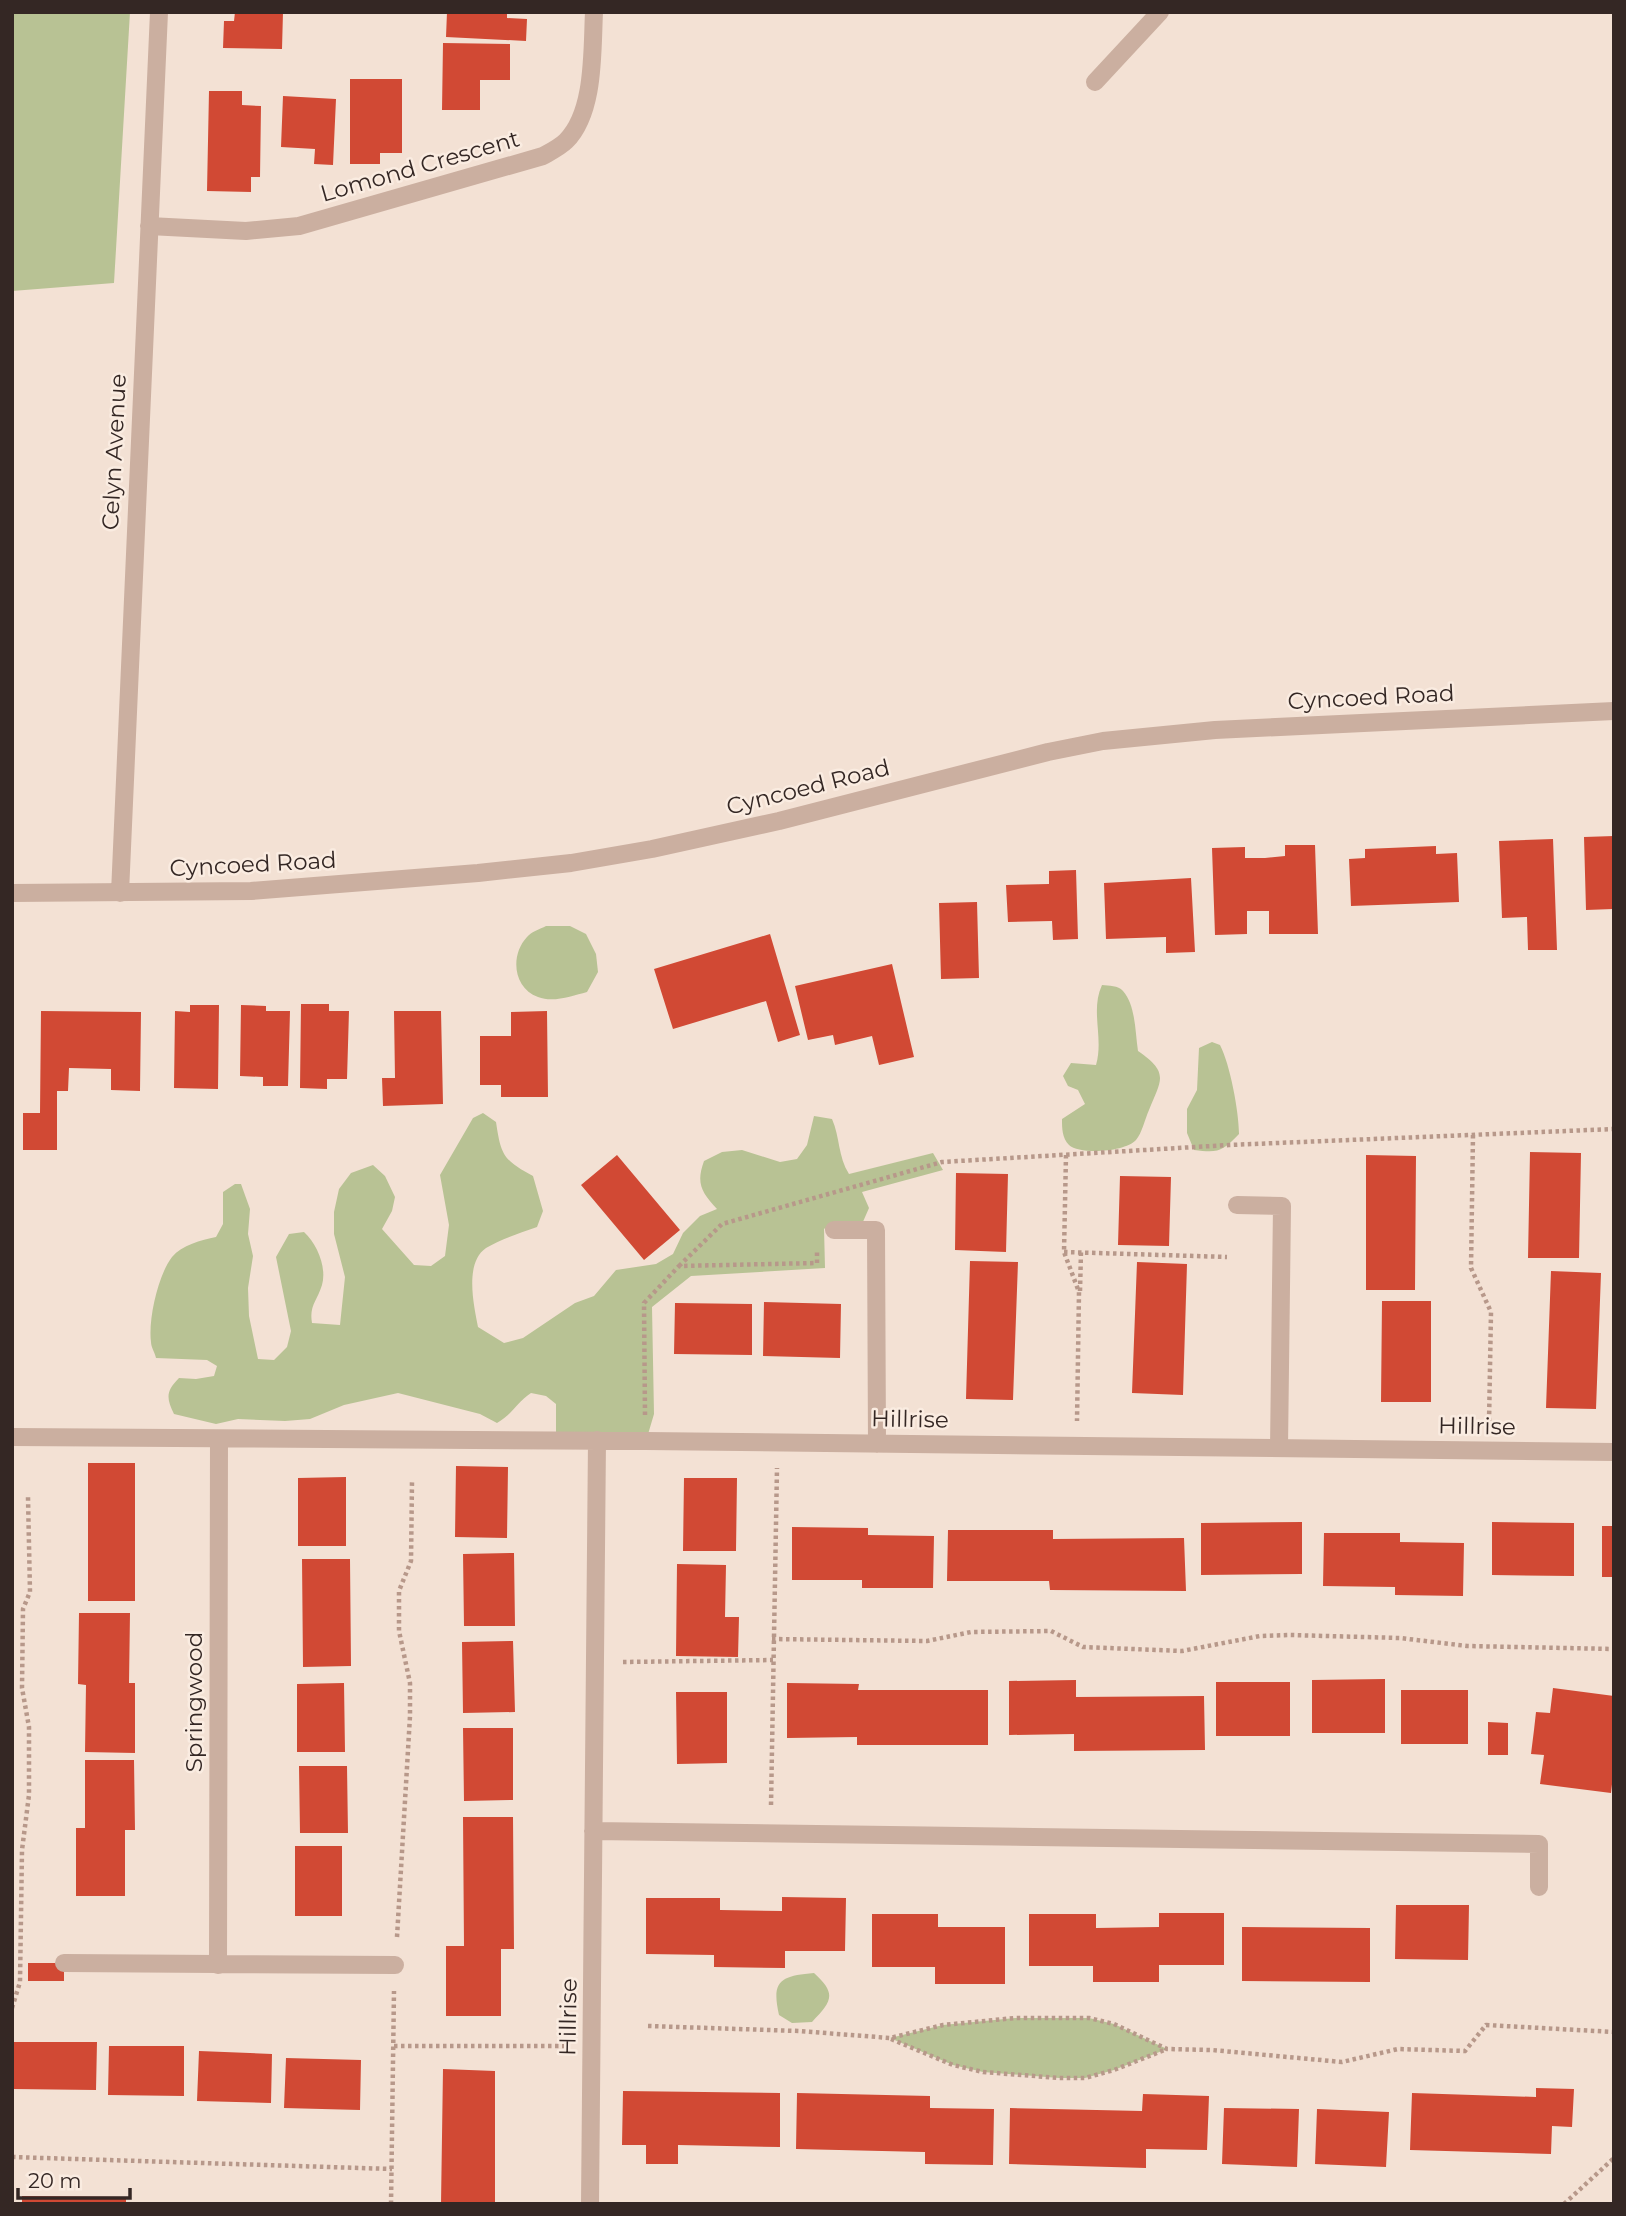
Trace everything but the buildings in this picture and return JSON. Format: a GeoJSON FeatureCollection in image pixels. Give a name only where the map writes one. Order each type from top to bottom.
{"type":"FeatureCollection","features":[{"type":"Feature","properties":{"kind":"street","name":"Celyn Avenue"},"geometry":{"type":"LineString","coordinates":[[120,893],[159,12]]}},
{"type":"Feature","properties":{"kind":"street","name":"Lomond Crescent"},"geometry":{"type":"LineString","coordinates":[[149,226],[246,231],[299,226],[543,156],[566,141],[583,114],[589,86],[594,12]]}},
{"type":"Feature","properties":{"kind":"street"},"geometry":{"type":"LineString","coordinates":[[1095,82],[1160,12]]}},
{"type":"Feature","properties":{"kind":"street","name":"Cyncoed Road"},"geometry":{"type":"LineString","coordinates":[[12,893],[251,891],[571,863],[652,849],[766,824],[1048,752],[1148,735],[1614,711]]}},
{"type":"Feature","properties":{"kind":"street"},"geometry":{"type":"LineString","coordinates":[[1237,1205],[1282,1206],[1279,1448]]}},
{"type":"Feature","properties":{"kind":"street"},"geometry":{"type":"LineString","coordinates":[[834,1230],[876,1230],[877,1444]]}},
{"type":"Feature","properties":{"kind":"street"},"geometry":{"type":"LineString","coordinates":[[12,1437],[597,1440]]}},
{"type":"Feature","properties":{"kind":"street","name":"Springwood"},"geometry":{"type":"LineString","coordinates":[[218,1965],[219,1438]]}},
{"type":"Feature","properties":{"kind":"street","name":"Hillrise"},"geometry":{"type":"LineString","coordinates":[[590,2204],[597,1440],[1614,1452]]}},
{"type":"Feature","properties":{"kind":"street"},"geometry":{"type":"LineString","coordinates":[[593,1831],[1539,1843],[1539,1887]]}},
{"type":"Feature","properties":{"kind":"street"},"geometry":{"type":"LineString","coordinates":[[64,1963],[395,1965]]}},
{"type":"Feature","properties":{"kind":"path"},"geometry":{"type":"LineString","coordinates":[[646,1440],[644,1303],[722,1224],[942,1163],[1614,1129]]}},
{"type":"Feature","properties":{"kind":"path"},"geometry":{"type":"LineString","coordinates":[[1473,1135],[1471,1268],[1491,1312],[1489,1451]]}},
{"type":"Feature","properties":{"kind":"path"},"geometry":{"type":"LineString","coordinates":[[1066,1155],[1064,1252],[1079,1292]]}},
{"type":"Feature","properties":{"kind":"path"},"geometry":{"type":"LineString","coordinates":[[679,1266],[817,1263],[817,1250]]}},
{"type":"Feature","properties":{"kind":"path"},"geometry":{"type":"LineString","coordinates":[[1064,1252],[1227,1257]]}},
{"type":"Feature","properties":{"kind":"path"},"geometry":{"type":"LineString","coordinates":[[1076,1446],[1081,1252]]}},
{"type":"Feature","properties":{"kind":"path"},"geometry":{"type":"LineString","coordinates":[[771,1833],[777,1443]]}},
{"type":"Feature","properties":{"kind":"path"},"geometry":{"type":"LineString","coordinates":[[391,2204],[395,1965],[410,1716],[410,1683],[399,1630],[398,1591],[411,1561],[412,1481]]}},
{"type":"Feature","properties":{"kind":"path"},"geometry":{"type":"LineString","coordinates":[[12,2008],[20,1982],[22,1850],[29,1795],[29,1727],[22,1688],[23,1609],[30,1592],[28,1497]]}},
{"type":"Feature","properties":{"kind":"path"},"geometry":{"type":"LineString","coordinates":[[772,1639],[927,1642],[971,1632],[1051,1631],[1083,1647],[1182,1651],[1260,1636],[1290,1635],[1400,1638],[1467,1646],[1614,1649]]}},
{"type":"Feature","properties":{"kind":"path"},"geometry":{"type":"LineString","coordinates":[[595,1662],[773,1660]]}},
{"type":"Feature","properties":{"kind":"path"},"geometry":{"type":"LineString","coordinates":[[648,2026],[799,2031],[890,2038],[943,2025],[1015,2018],[1089,2018],[1114,2024],[1167,2049]]}},
{"type":"Feature","properties":{"kind":"path"},"geometry":{"type":"LineString","coordinates":[[890,2038],[953,2066],[983,2073],[1085,2078],[1114,2070],[1167,2049],[1212,2050],[1342,2062],[1398,2049],[1465,2051],[1486,2025],[1614,2032]]}},
{"type":"Feature","properties":{"kind":"path"},"geometry":{"type":"LineString","coordinates":[[394,2046],[593,2046]]}},
{"type":"Feature","properties":{"kind":"path"},"geometry":{"type":"LineString","coordinates":[[12,2157],[392,2169]]}},
{"type":"Feature","properties":{"kind":"path"},"geometry":{"type":"LineString","coordinates":[[1564,2204],[1614,2158]]}},
{"type":"Feature","properties":{"kind":"green space"},"geometry":{"type":"Polygon","coordinates":[[[12,12],[130,12],[114,283],[12,291],[12,12]]]}},
{"type":"Feature","properties":{"kind":"green space"},"geometry":{"type":"Polygon","coordinates":[[[546,926],[570,926],[586,934],[596,954],[598,972],[587,992],[544,999],[530,993],[523,986],[517,970],[518,953],[529,935],[546,926]]]}},
{"type":"Feature","properties":{"kind":"green space"},"geometry":{"type":"Polygon","coordinates":[[[1102,985],[1119,988],[1127,997],[1134,1020],[1138,1051],[1155,1065],[1160,1078],[1136,1140],[1122,1147],[1092,1151],[1069,1145],[1064,1136],[1062,1119],[1085,1104],[1078,1090],[1068,1086],[1063,1076],[1071,1063],[1096,1065],[1099,1045],[1097,1005],[1102,985]]]}},
{"type":"Feature","properties":{"kind":"green space"},"geometry":{"type":"Polygon","coordinates":[[[1212,1042],[1220,1045],[1227,1064],[1236,1101],[1239,1134],[1219,1150],[1194,1150],[1187,1133],[1187,1109],[1197,1090],[1199,1048],[1212,1042]]]}},
{"type":"Feature","properties":{"kind":"green space"},"geometry":{"type":"Polygon","coordinates":[[[483,1113],[496,1122],[502,1149],[509,1161],[533,1176],[543,1211],[537,1227],[486,1248],[475,1264],[472,1285],[478,1327],[504,1343],[523,1338],[575,1303],[594,1296],[616,1270],[656,1264],[673,1254],[683,1233],[700,1216],[717,1209],[704,1192],[700,1175],[704,1161],[722,1152],[742,1150],[780,1162],[797,1159],[807,1145],[814,1116],[832,1119],[849,1174],[933,1153],[943,1170],[862,1192],[869,1208],[862,1224],[828,1233],[824,1228],[825,1268],[691,1276],[652,1307],[654,1414],[646,1441],[556,1440],[556,1404],[546,1396],[531,1393],[497,1423],[480,1414],[398,1393],[344,1405],[310,1419],[238,1419],[216,1424],[174,1414],[169,1395],[179,1378],[214,1376],[217,1366],[207,1360],[156,1358],[150,1333],[155,1298],[162,1275],[176,1253],[192,1244],[216,1237],[223,1224],[223,1192],[235,1184],[241,1184],[250,1209],[248,1234],[253,1256],[248,1288],[249,1316],[258,1359],[274,1360],[287,1347],[291,1331],[276,1257],[289,1234],[304,1232],[317,1249],[322,1263],[322,1285],[313,1308],[312,1323],[340,1325],[345,1277],[334,1234],[334,1212],[339,1189],[351,1173],[373,1165],[385,1176],[395,1197],[392,1211],[382,1229],[414,1265],[431,1266],[445,1256],[449,1225],[440,1175],[473,1118],[483,1113]]]}},
{"type":"Feature","properties":{"kind":"green space"},"geometry":{"type":"Polygon","coordinates":[[[814,1973],[829,1992],[827,2003],[819,2015],[812,2022],[792,2023],[779,2015],[776,1994],[781,1982],[793,1976],[814,1973]]]}},
{"type":"Feature","properties":{"kind":"green space"},"geometry":{"type":"Polygon","coordinates":[[[1015,2018],[1089,2018],[1114,2024],[1167,2049],[1114,2070],[1085,2078],[1059,2078],[983,2072],[953,2065],[890,2038],[943,2025],[1015,2018]]]}}]}
